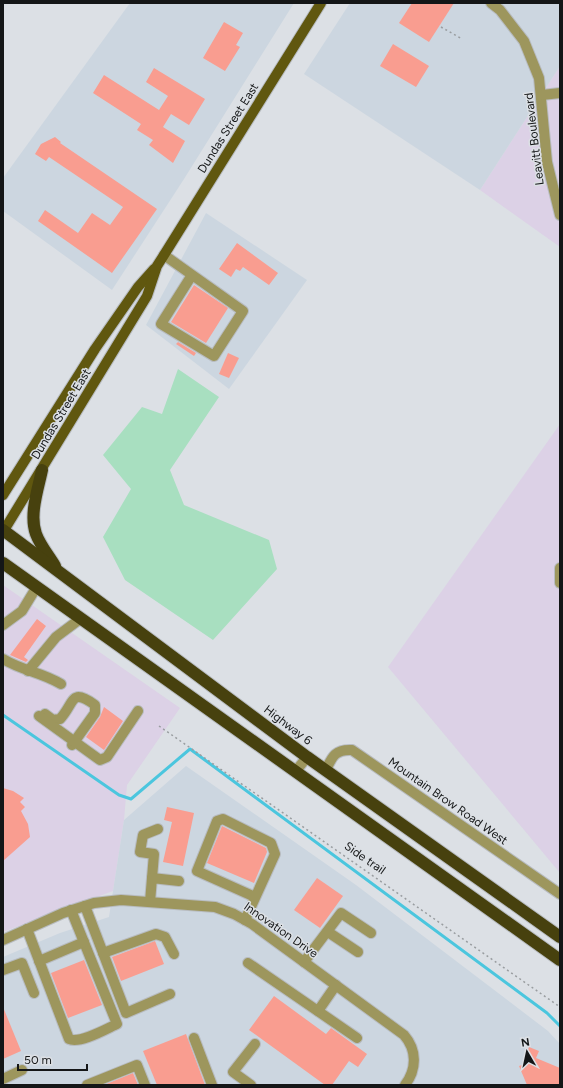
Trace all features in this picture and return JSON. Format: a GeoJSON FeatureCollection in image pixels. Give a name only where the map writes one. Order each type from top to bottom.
{"type":"FeatureCollection","features":[{"type":"Feature","properties":{"kind":"highway"},"geometry":{"type":"LineString","coordinates":[[42,470],[35,509],[34,526],[39,540],[59,572]]}},
{"type":"Feature","properties":{"kind":"highway","name":"Highway 6"},"geometry":{"type":"LineString","coordinates":[[3,531],[308,757],[560,937]]}},
{"type":"Feature","properties":{"kind":"highway"},"geometry":{"type":"LineString","coordinates":[[3,563],[36,588],[296,771],[560,960]]}},
{"type":"Feature","properties":{"kind":"main road","name":"Dundas Street East"},"geometry":{"type":"LineString","coordinates":[[3,495],[95,349],[138,287],[157,266],[320,3]]}},
{"type":"Feature","properties":{"kind":"main road","name":"Dundas Street East"},"geometry":{"type":"LineString","coordinates":[[3,531],[42,470],[147,296],[157,266]]}},
{"type":"Feature","properties":{"kind":"street","name":"Leavitt Boulevard"},"geometry":{"type":"LineString","coordinates":[[490,3],[500,10],[524,41],[539,78],[542,95],[547,162],[560,215]]}},
{"type":"Feature","properties":{"kind":"street"},"geometry":{"type":"LineString","coordinates":[[542,95],[560,93]]}},
{"type":"Feature","properties":{"kind":"street"},"geometry":{"type":"LineString","coordinates":[[164,255],[243,311],[214,356],[161,324],[192,276]]}},
{"type":"Feature","properties":{"kind":"street"},"geometry":{"type":"LineString","coordinates":[[560,568],[560,583]]}},
{"type":"Feature","properties":{"kind":"street"},"geometry":{"type":"LineString","coordinates":[[3,625],[22,611],[36,588]]}},
{"type":"Feature","properties":{"kind":"street"},"geometry":{"type":"LineString","coordinates":[[28,671],[56,638],[80,619]]}},
{"type":"Feature","properties":{"kind":"street"},"geometry":{"type":"LineString","coordinates":[[3,659],[18,668],[47,675],[61,684]]}},
{"type":"Feature","properties":{"kind":"street"},"geometry":{"type":"LineString","coordinates":[[73,743],[95,713],[95,705],[83,696],[79,696],[75,698],[60,719],[53,720],[40,714],[73,743],[96,758],[104,759],[138,711]]}},
{"type":"Feature","properties":{"kind":"street","name":"Mountain Brow Road West"},"geometry":{"type":"LineString","coordinates":[[326,770],[332,757],[339,751],[352,750],[560,894]]}},
{"type":"Feature","properties":{"kind":"street"},"geometry":{"type":"LineString","coordinates":[[296,771],[308,757]]}},
{"type":"Feature","properties":{"kind":"street"},"geometry":{"type":"LineString","coordinates":[[245,920],[275,854],[271,843],[223,820],[217,821],[197,871],[255,897]]}},
{"type":"Feature","properties":{"kind":"street"},"geometry":{"type":"LineString","coordinates":[[150,902],[154,854],[140,852],[143,835],[158,828]]}},
{"type":"Feature","properties":{"kind":"street"},"geometry":{"type":"LineString","coordinates":[[152,878],[179,881]]}},
{"type":"Feature","properties":{"kind":"street","name":"Innovation Drive"},"geometry":{"type":"LineString","coordinates":[[3,940],[71,910],[94,903],[121,900],[215,907],[245,920],[404,1035],[410,1042],[414,1063],[412,1074],[406,1085]]}},
{"type":"Feature","properties":{"kind":"street"},"geometry":{"type":"LineString","coordinates":[[85,906],[126,1013],[170,994]]}},
{"type":"Feature","properties":{"kind":"street"},"geometry":{"type":"LineString","coordinates":[[27,929],[69,1040],[73,1041],[82,1039],[117,1024],[71,910]]}},
{"type":"Feature","properties":{"kind":"street"},"geometry":{"type":"LineString","coordinates":[[304,962],[341,913],[371,933]]}},
{"type":"Feature","properties":{"kind":"street"},"geometry":{"type":"LineString","coordinates":[[328,932],[358,952]]}},
{"type":"Feature","properties":{"kind":"street"},"geometry":{"type":"LineString","coordinates":[[103,952],[156,934],[165,937],[174,954]]}},
{"type":"Feature","properties":{"kind":"street"},"geometry":{"type":"LineString","coordinates":[[39,961],[84,942]]}},
{"type":"Feature","properties":{"kind":"street"},"geometry":{"type":"LineString","coordinates":[[3,970],[22,963],[34,993]]}},
{"type":"Feature","properties":{"kind":"street"},"geometry":{"type":"LineString","coordinates":[[248,963],[357,1038]]}},
{"type":"Feature","properties":{"kind":"street"},"geometry":{"type":"LineString","coordinates":[[318,1011],[336,985]]}},
{"type":"Feature","properties":{"kind":"street"},"geometry":{"type":"LineString","coordinates":[[194,1038],[212,1085]]}},
{"type":"Feature","properties":{"kind":"street"},"geometry":{"type":"LineString","coordinates":[[251,1085],[233,1072],[255,1044]]}},
{"type":"Feature","properties":{"kind":"street"},"geometry":{"type":"LineString","coordinates":[[86,1085],[137,1064],[145,1085]]}},
{"type":"Feature","properties":{"kind":"street"},"geometry":{"type":"LineString","coordinates":[[3,1079],[22,1070]]}},
{"type":"Feature","properties":{"kind":"path"},"geometry":{"type":"LineString","coordinates":[[441,27],[462,39]]}},
{"type":"Feature","properties":{"kind":"path","name":"Side trail"},"geometry":{"type":"LineString","coordinates":[[159,726],[560,1007]]}},
{"type":"Feature","properties":{"kind":"shaded area"},"geometry":{"type":"Polygon","coordinates":[[[130,3],[294,3],[184,179],[112,290],[3,211],[3,178],[130,3]]]}},
{"type":"Feature","properties":{"kind":"shaded area"},"geometry":{"type":"Polygon","coordinates":[[[350,3],[560,3],[560,66],[480,190],[304,74],[350,3]]]}},
{"type":"Feature","properties":{"kind":"shaded area"},"geometry":{"type":"Polygon","coordinates":[[[560,66],[560,247],[480,190],[560,66]]]}},
{"type":"Feature","properties":{"kind":"shaded area"},"geometry":{"type":"Polygon","coordinates":[[[206,213],[307,280],[229,389],[146,325],[206,213]]]}},
{"type":"Feature","properties":{"kind":"shaded area"},"geometry":{"type":"Polygon","coordinates":[[[560,424],[560,873],[388,667],[560,424]]]}},
{"type":"Feature","properties":{"kind":"shaded area"},"geometry":{"type":"Polygon","coordinates":[[[3,585],[180,708],[127,785],[124,820],[113,891],[3,932],[3,585]]]}},
{"type":"Feature","properties":{"kind":"shaded area"},"geometry":{"type":"Polygon","coordinates":[[[186,766],[356,885],[548,1031],[560,1044],[560,1085],[3,1085],[3,957],[60,933],[109,917],[124,820],[186,766]]]}},
{"type":"Feature","properties":{"kind":"green space"},"geometry":{"type":"Polygon","coordinates":[[[178,369],[219,397],[170,470],[184,505],[269,540],[277,569],[213,640],[125,580],[103,537],[131,489],[103,455],[142,407],[162,414],[178,369]]]}},
{"type":"Feature","properties":{"kind":"building"},"geometry":{"type":"Polygon","coordinates":[[[412,3],[454,3],[429,42],[399,23],[412,3]]]}},
{"type":"Feature","properties":{"kind":"building"},"geometry":{"type":"Polygon","coordinates":[[[224,22],[243,33],[236,45],[240,47],[225,71],[203,58],[224,22]]]}},
{"type":"Feature","properties":{"kind":"building"},"geometry":{"type":"Polygon","coordinates":[[[393,44],[429,66],[416,87],[380,66],[393,44]]]}},
{"type":"Feature","properties":{"kind":"building"},"geometry":{"type":"Polygon","coordinates":[[[154,68],[205,99],[189,125],[171,114],[163,127],[185,141],[173,163],[149,145],[153,140],[137,130],[141,124],[93,93],[104,75],[159,110],[168,96],[146,82],[154,68]]]}},
{"type":"Feature","properties":{"kind":"building"},"geometry":{"type":"Polygon","coordinates":[[[55,137],[61,142],[60,143],[157,209],[112,273],[38,221],[45,210],[78,233],[92,213],[110,225],[123,207],[49,157],[46,161],[35,154],[41,144],[55,137]]]}},
{"type":"Feature","properties":{"kind":"building"},"geometry":{"type":"Polygon","coordinates":[[[237,243],[278,273],[269,285],[243,267],[240,271],[236,269],[231,277],[219,269],[237,243]]]}},
{"type":"Feature","properties":{"kind":"building"},"geometry":{"type":"Polygon","coordinates":[[[194,285],[228,308],[206,343],[171,322],[194,285]]]}},
{"type":"Feature","properties":{"kind":"building"},"geometry":{"type":"Polygon","coordinates":[[[178,342],[196,353],[194,356],[176,344],[178,342]]]}},
{"type":"Feature","properties":{"kind":"building"},"geometry":{"type":"Polygon","coordinates":[[[228,353],[239,358],[229,378],[219,374],[228,353]]]}},
{"type":"Feature","properties":{"kind":"building"},"geometry":{"type":"Polygon","coordinates":[[[37,619],[46,626],[24,657],[28,660],[26,662],[10,655],[37,619]]]}},
{"type":"Feature","properties":{"kind":"building"},"geometry":{"type":"Polygon","coordinates":[[[104,707],[123,721],[104,750],[86,737],[100,717],[104,707]]]}},
{"type":"Feature","properties":{"kind":"building"},"geometry":{"type":"Polygon","coordinates":[[[3,788],[13,791],[24,798],[20,802],[25,807],[21,811],[28,824],[30,837],[3,861],[3,788]]]}},
{"type":"Feature","properties":{"kind":"building"},"geometry":{"type":"Polygon","coordinates":[[[167,807],[194,813],[183,866],[163,862],[172,822],[164,820],[167,807]]]}},
{"type":"Feature","properties":{"kind":"building"},"geometry":{"type":"Polygon","coordinates":[[[222,826],[266,848],[267,852],[254,883],[207,863],[222,826]]]}},
{"type":"Feature","properties":{"kind":"building"},"geometry":{"type":"Polygon","coordinates":[[[317,878],[343,896],[320,928],[294,910],[317,878]]]}},
{"type":"Feature","properties":{"kind":"building"},"geometry":{"type":"Polygon","coordinates":[[[155,941],[164,964],[121,981],[112,957],[155,941]]]}},
{"type":"Feature","properties":{"kind":"building"},"geometry":{"type":"Polygon","coordinates":[[[84,960],[102,1005],[68,1018],[51,973],[84,960]]]}},
{"type":"Feature","properties":{"kind":"building"},"geometry":{"type":"Polygon","coordinates":[[[274,996],[326,1034],[331,1028],[367,1054],[358,1067],[349,1061],[332,1085],[325,1085],[249,1030],[274,996]]]}},
{"type":"Feature","properties":{"kind":"building"},"geometry":{"type":"Polygon","coordinates":[[[3,1007],[21,1051],[3,1059],[3,1007]]]}},
{"type":"Feature","properties":{"kind":"building"},"geometry":{"type":"Polygon","coordinates":[[[186,1034],[205,1085],[157,1085],[143,1051],[186,1034]]]}},
{"type":"Feature","properties":{"kind":"building"},"geometry":{"type":"Polygon","coordinates":[[[529,1047],[539,1051],[536,1058],[560,1068],[560,1085],[527,1085],[519,1066],[522,1065],[529,1047]]]}},
{"type":"Feature","properties":{"kind":"building"},"geometry":{"type":"Polygon","coordinates":[[[133,1073],[138,1085],[104,1085],[133,1073]]]}},
{"type":"Feature","properties":{"kind":"waterway"},"geometry":{"type":"LineString","coordinates":[[3,715],[119,795],[131,799],[190,749],[547,1013],[560,1026]]}}]}
